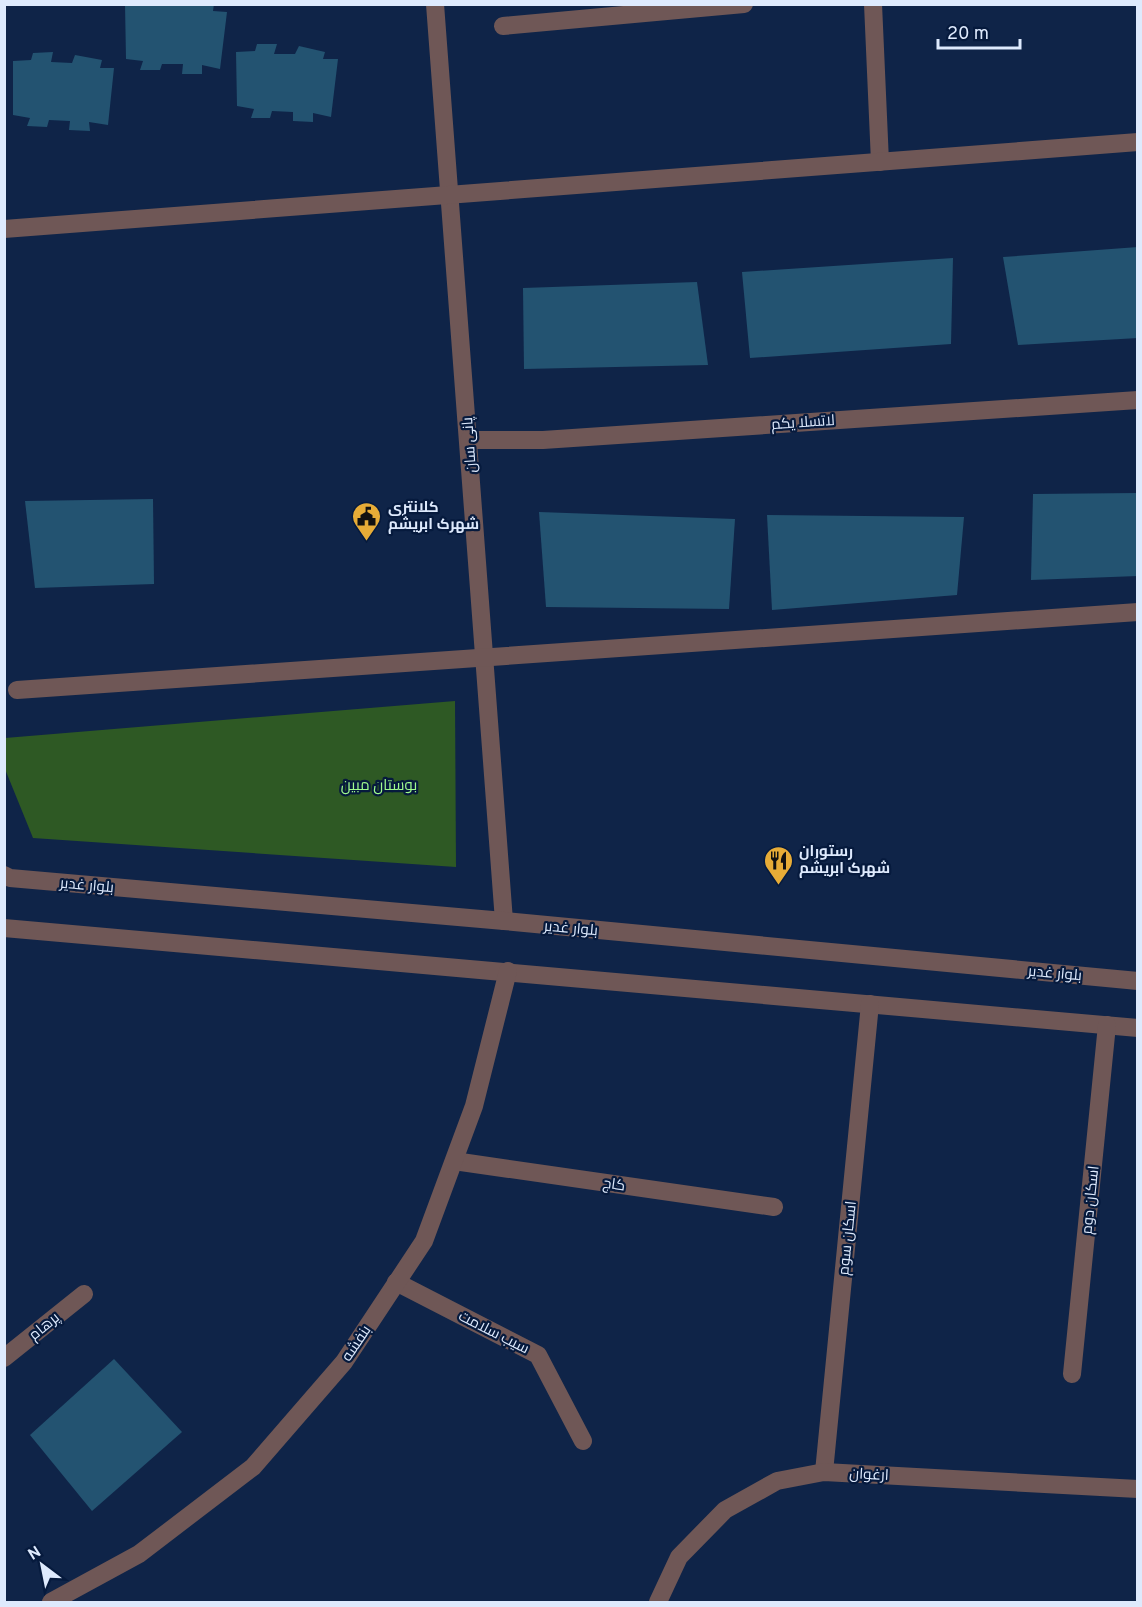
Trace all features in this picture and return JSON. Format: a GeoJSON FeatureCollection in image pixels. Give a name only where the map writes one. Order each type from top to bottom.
{"type":"FeatureCollection","features":[{"type":"Feature","properties":{"kind":"street","name":"پانی سان"},"geometry":{"type":"LineString","coordinates":[[435,4],[504,921]]}},
{"type":"Feature","properties":{"kind":"street"},"geometry":{"type":"LineString","coordinates":[[503,26],[744,4]]}},
{"type":"Feature","properties":{"kind":"street"},"geometry":{"type":"LineString","coordinates":[[873,4],[880,162]]}},
{"type":"Feature","properties":{"kind":"street"},"geometry":{"type":"LineString","coordinates":[[4,229],[1137,142]]}},
{"type":"Feature","properties":{"kind":"street","name":"لاتسلا یکم"},"geometry":{"type":"LineString","coordinates":[[469,440],[543,440],[1137,400]]}},
{"type":"Feature","properties":{"kind":"street"},"geometry":{"type":"LineString","coordinates":[[17,690],[1137,612]]}},
{"type":"Feature","properties":{"kind":"street","name":"بلوار غدیر"},"geometry":{"type":"LineString","coordinates":[[4,875],[10,878],[504,921],[1137,981]]}},
{"type":"Feature","properties":{"kind":"street"},"geometry":{"type":"LineString","coordinates":[[4,928],[1137,1028]]}},
{"type":"Feature","properties":{"kind":"street","name":"بنفشه"},"geometry":{"type":"LineString","coordinates":[[51,1602],[139,1554],[253,1467],[344,1362],[424,1241],[474,1107],[508,971]]}},
{"type":"Feature","properties":{"kind":"street","name":"اسکان سوم"},"geometry":{"type":"LineString","coordinates":[[824,1472],[870,1004]]}},
{"type":"Feature","properties":{"kind":"street","name":"اسکان دوم"},"geometry":{"type":"LineString","coordinates":[[1072,1374],[1107,1025]]}},
{"type":"Feature","properties":{"kind":"street","name":"کاج"},"geometry":{"type":"LineString","coordinates":[[454,1161],[774,1207]]}},
{"type":"Feature","properties":{"kind":"street","name":"سیب سلامت"},"geometry":{"type":"LineString","coordinates":[[396,1282],[538,1355],[583,1441]]}},
{"type":"Feature","properties":{"kind":"street","name":"پرهام"},"geometry":{"type":"LineString","coordinates":[[4,1358],[84,1294]]}},
{"type":"Feature","properties":{"kind":"street","name":"ارغوان"},"geometry":{"type":"LineString","coordinates":[[658,1602],[679,1557],[725,1510],[777,1481],[824,1472],[1137,1489]]}},
{"type":"Feature","properties":{"kind":"green space","name":"بوستان مبین"},"geometry":{"type":"Polygon","coordinates":[[[455,701],[456,867],[33,838],[5,769],[5,738],[455,701]]]}},
{"type":"Feature","properties":{"kind":"building"},"geometry":{"type":"Polygon","coordinates":[[[125,4],[214,4],[213,11],[227,12],[220,69],[202,65],[202,74],[182,74],[183,64],[162,64],[160,70],[140,70],[143,61],[126,59],[125,4]]]}},
{"type":"Feature","properties":{"kind":"building"},"geometry":{"type":"Polygon","coordinates":[[[257,44],[277,44],[274,54],[295,54],[299,46],[325,52],[323,59],[338,59],[331,117],[313,113],[313,122],[293,121],[293,112],[272,111],[270,118],[251,118],[254,109],[237,106],[236,52],[255,51],[257,44]]]}},
{"type":"Feature","properties":{"kind":"building"},"geometry":{"type":"Polygon","coordinates":[[[53,52],[51,62],[72,63],[75,55],[102,60],[100,68],[114,68],[108,125],[89,122],[90,131],[69,130],[70,121],[49,120],[47,127],[27,126],[30,118],[13,115],[13,61],[31,60],[33,53],[53,52]]]}},
{"type":"Feature","properties":{"kind":"building"},"geometry":{"type":"Polygon","coordinates":[[[1138,247],[1138,338],[1018,345],[1003,257],[1138,247]]]}},
{"type":"Feature","properties":{"kind":"building"},"geometry":{"type":"Polygon","coordinates":[[[953,258],[951,344],[750,358],[742,272],[953,258]]]}},
{"type":"Feature","properties":{"kind":"building"},"geometry":{"type":"Polygon","coordinates":[[[697,282],[708,365],[524,369],[523,288],[697,282]]]}},
{"type":"Feature","properties":{"kind":"building"},"geometry":{"type":"Polygon","coordinates":[[[1138,493],[1138,576],[1031,580],[1033,494],[1138,493]]]}},
{"type":"Feature","properties":{"kind":"building"},"geometry":{"type":"Polygon","coordinates":[[[153,499],[154,584],[35,588],[25,501],[153,499]]]}},
{"type":"Feature","properties":{"kind":"building"},"geometry":{"type":"Polygon","coordinates":[[[539,512],[735,519],[729,609],[546,607],[539,512]]]}},
{"type":"Feature","properties":{"kind":"building"},"geometry":{"type":"Polygon","coordinates":[[[767,515],[964,517],[957,595],[772,610],[767,515]]]}},
{"type":"Feature","properties":{"kind":"building"},"geometry":{"type":"Polygon","coordinates":[[[114,1359],[182,1432],[92,1511],[30,1435],[114,1359]]]}},
{"type":"Feature","properties":{"kind":"place","name":"کلانتری شهرک ابریشم"},"geometry":{"type":"Point","coordinates":[367,542]}},
{"type":"Feature","properties":{"kind":"place","name":"رستوران شهرک ابریشم"},"geometry":{"type":"Point","coordinates":[778,886]}}]}
